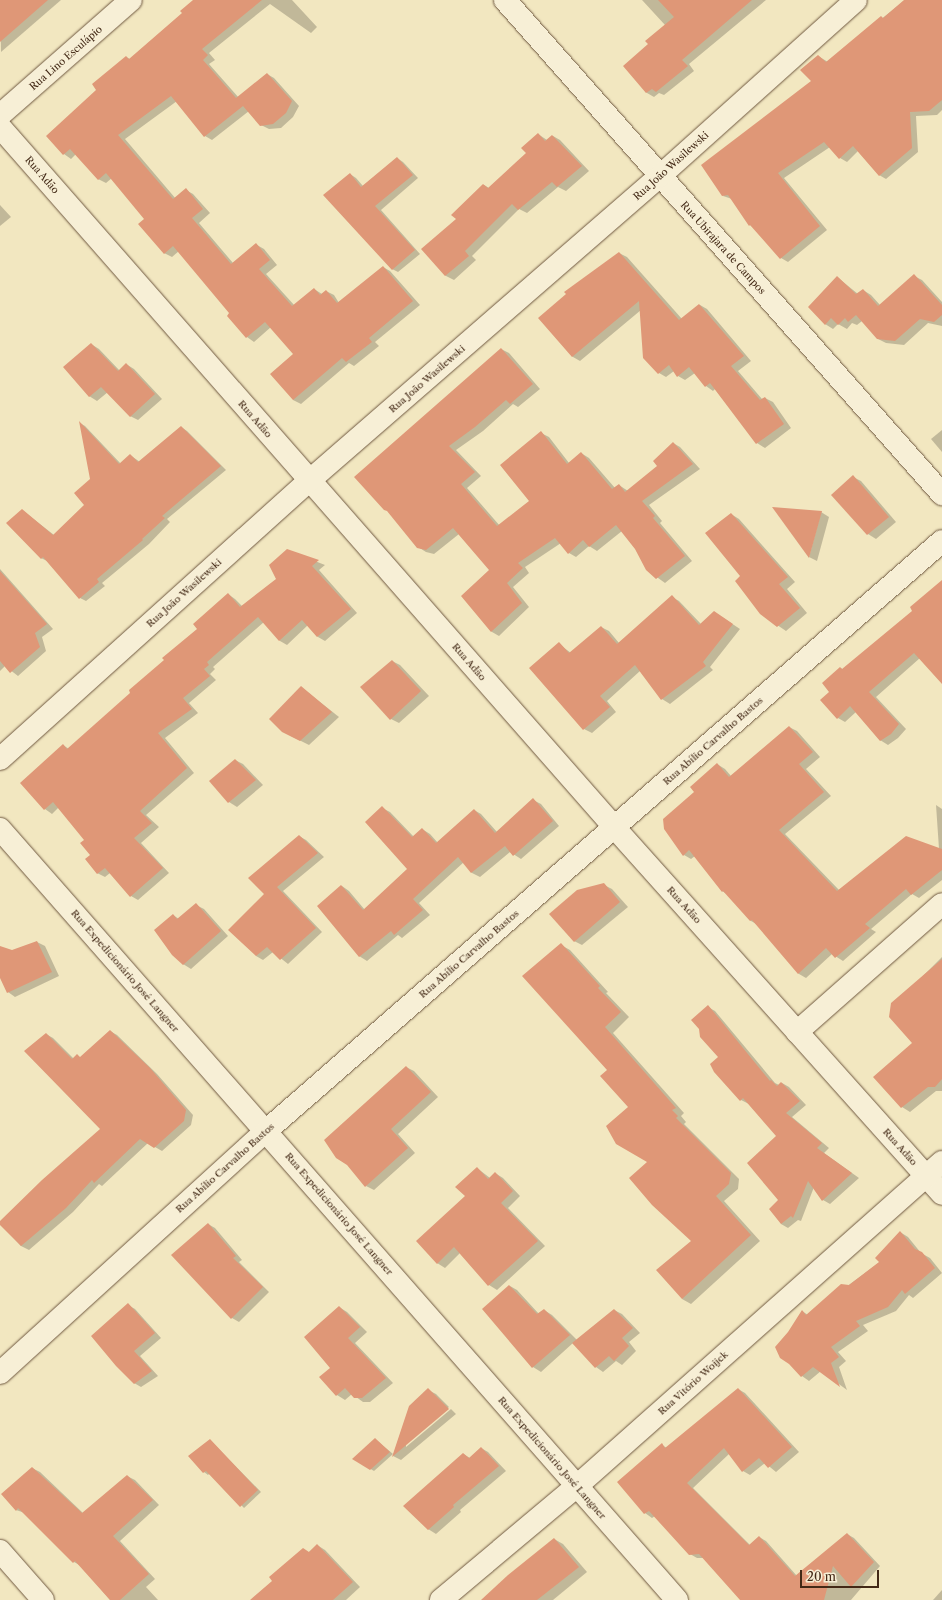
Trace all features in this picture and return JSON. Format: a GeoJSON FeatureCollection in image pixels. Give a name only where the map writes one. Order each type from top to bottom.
{"type":"FeatureCollection","features":[{"type":"Feature","properties":{"kind":"street","name":"Rua Lino Esculápio"},"geometry":{"type":"LineString","coordinates":[[0,115],[131,0]]}},
{"type":"Feature","properties":{"kind":"street","name":"Rua Ubirajara de Campos"},"geometry":{"type":"LineString","coordinates":[[505,0],[942,494]]}},
{"type":"Feature","properties":{"kind":"street","name":"Rua João Wasilewski"},"geometry":{"type":"LineString","coordinates":[[0,759],[309,481],[660,176],[856,0]]}},
{"type":"Feature","properties":{"kind":"street","name":"Rua Adão"},"geometry":{"type":"LineString","coordinates":[[0,127],[614,827],[942,1194]]}},
{"type":"Feature","properties":{"kind":"street","name":"Rua Abílio Carvalho Bastos"},"geometry":{"type":"LineString","coordinates":[[0,1373],[266,1131],[942,541]]}},
{"type":"Feature","properties":{"kind":"street","name":"Rua Expedicionário José Langner"},"geometry":{"type":"LineString","coordinates":[[0,830],[677,1600]]}},
{"type":"Feature","properties":{"kind":"street"},"geometry":{"type":"LineString","coordinates":[[797,1032],[942,904]]}},
{"type":"Feature","properties":{"kind":"street","name":"Rua Vitório Woijck"},"geometry":{"type":"LineString","coordinates":[[441,1600],[577,1486],[942,1162]]}},
{"type":"Feature","properties":{"kind":"street"},"geometry":{"type":"LineString","coordinates":[[0,1551],[43,1600]]}},
{"type":"Feature","properties":{"kind":"building"},"geometry":{"type":"Polygon","coordinates":[[[0,0],[48,0],[0,42],[0,0]]]}},
{"type":"Feature","properties":{"kind":"building"},"geometry":{"type":"Polygon","coordinates":[[[193,0],[262,0],[202,49],[208,55],[203,60],[236,98],[267,73],[292,101],[286,113],[273,124],[260,126],[243,106],[204,137],[171,96],[118,135],[173,199],[186,188],[203,209],[192,218],[231,264],[256,243],[270,260],[259,269],[292,306],[314,288],[320,295],[326,290],[337,303],[383,266],[413,301],[369,338],[372,342],[346,362],[342,358],[293,400],[270,374],[293,354],[265,322],[246,338],[227,316],[229,313],[173,246],[164,254],[138,224],[144,219],[106,173],[98,180],[70,149],[63,155],[46,136],[96,90],[92,84],[126,56],[129,59],[182,13],[180,11],[193,0]]]}},
{"type":"Feature","properties":{"kind":"building"},"geometry":{"type":"Polygon","coordinates":[[[658,0],[752,0],[682,60],[688,66],[656,92],[652,89],[646,93],[623,66],[648,44],[645,41],[674,17],[658,0]]]}},
{"type":"Feature","properties":{"kind":"building"},"geometry":{"type":"Polygon","coordinates":[[[904,0],[942,0],[942,100],[929,111],[910,112],[912,148],[879,176],[853,146],[839,159],[824,142],[778,173],[820,226],[780,259],[750,225],[749,226],[728,195],[722,196],[701,165],[811,81],[800,70],[818,55],[826,62],[881,16],[883,18],[904,0]]]}},
{"type":"Feature","properties":{"kind":"building"},"geometry":{"type":"Polygon","coordinates":[[[538,133],[545,141],[552,135],[582,166],[557,187],[552,182],[518,210],[512,204],[465,251],[469,256],[445,276],[421,249],[456,219],[451,215],[483,184],[488,188],[526,153],[521,148],[538,133]]]}},
{"type":"Feature","properties":{"kind":"building"},"geometry":{"type":"Polygon","coordinates":[[[397,157],[413,175],[375,206],[415,250],[392,270],[323,195],[350,173],[361,187],[397,157]]]}},
{"type":"Feature","properties":{"kind":"building"},"geometry":{"type":"Polygon","coordinates":[[[619,252],[679,320],[699,304],[744,356],[731,366],[760,400],[765,397],[784,424],[756,444],[710,383],[705,387],[689,367],[677,377],[669,365],[658,374],[643,358],[639,301],[572,357],[538,318],[566,294],[564,292],[619,252]]]}},
{"type":"Feature","properties":{"kind":"building"},"geometry":{"type":"Polygon","coordinates":[[[914,274],[942,305],[942,315],[934,322],[920,319],[895,341],[877,339],[856,315],[848,322],[845,318],[838,325],[831,318],[825,325],[808,307],[837,276],[856,294],[863,289],[878,306],[914,274]]]}},
{"type":"Feature","properties":{"kind":"building"},"geometry":{"type":"Polygon","coordinates":[[[91,343],[118,371],[126,363],[155,394],[130,417],[101,387],[89,397],[63,367],[91,343]]]}},
{"type":"Feature","properties":{"kind":"building"},"geometry":{"type":"Polygon","coordinates":[[[501,348],[533,384],[510,404],[506,400],[475,427],[449,446],[475,472],[461,484],[497,526],[529,501],[500,465],[541,431],[567,464],[581,452],[612,489],[619,484],[625,492],[657,466],[653,461],[673,442],[693,464],[642,501],[655,516],[653,518],[685,556],[656,579],[646,570],[635,549],[616,525],[589,547],[583,540],[568,554],[555,538],[518,563],[523,568],[507,583],[522,603],[491,632],[461,596],[489,570],[453,528],[426,550],[417,548],[387,511],[384,510],[354,477],[501,348]]]}},
{"type":"Feature","properties":{"kind":"building"},"geometry":{"type":"Polygon","coordinates":[[[79,421],[119,464],[130,454],[138,462],[181,426],[221,466],[162,516],[165,518],[142,539],[143,540],[97,579],[99,582],[79,599],[43,557],[41,559],[6,523],[22,509],[53,535],[84,505],[74,493],[90,479],[79,421]]]}},
{"type":"Feature","properties":{"kind":"building"},"geometry":{"type":"Polygon","coordinates":[[[853,475],[889,517],[867,535],[831,495],[853,475]]]}},
{"type":"Feature","properties":{"kind":"building"},"geometry":{"type":"Polygon","coordinates":[[[772,507],[822,511],[809,558],[772,507]]]}},
{"type":"Feature","properties":{"kind":"building"},"geometry":{"type":"Polygon","coordinates":[[[731,513],[788,577],[779,584],[800,608],[777,627],[760,614],[735,581],[740,576],[705,533],[731,513]]]}},
{"type":"Feature","properties":{"kind":"building"},"geometry":{"type":"Polygon","coordinates":[[[287,549],[319,560],[312,566],[351,609],[317,637],[302,620],[279,641],[258,617],[207,662],[209,665],[204,669],[210,676],[183,698],[192,709],[158,733],[187,768],[140,811],[152,823],[134,838],[163,868],[130,897],[105,868],[97,874],[85,859],[90,855],[80,843],[84,840],[53,802],[44,810],[20,783],[63,744],[67,749],[130,693],[129,690],[164,660],[162,658],[197,629],[193,624],[228,593],[240,607],[276,579],[269,565],[287,549]]]}},
{"type":"Feature","properties":{"kind":"building"},"geometry":{"type":"Polygon","coordinates":[[[0,571],[47,624],[35,633],[40,647],[10,673],[0,661],[0,571]]]}},
{"type":"Feature","properties":{"kind":"building"},"geometry":{"type":"Polygon","coordinates":[[[942,580],[942,684],[914,653],[869,692],[899,724],[891,734],[880,741],[850,706],[837,719],[820,700],[829,692],[822,683],[840,667],[842,669],[912,611],[910,607],[942,580]]]}},
{"type":"Feature","properties":{"kind":"building"},"geometry":{"type":"Polygon","coordinates":[[[672,595],[699,625],[714,611],[733,624],[703,662],[706,666],[661,700],[635,665],[600,696],[610,707],[583,730],[529,668],[559,642],[569,653],[601,626],[617,644],[672,595]]]}},
{"type":"Feature","properties":{"kind":"building"},"geometry":{"type":"Polygon","coordinates":[[[392,660],[421,691],[390,720],[360,687],[392,660]]]}},
{"type":"Feature","properties":{"kind":"building"},"geometry":{"type":"Polygon","coordinates":[[[301,686],[332,712],[300,741],[282,732],[269,719],[301,686]]]}},
{"type":"Feature","properties":{"kind":"building"},"geometry":{"type":"Polygon","coordinates":[[[789,726],[813,752],[799,764],[824,792],[779,830],[837,891],[906,836],[942,849],[942,870],[911,895],[906,889],[865,924],[870,928],[835,958],[826,948],[798,974],[752,920],[750,921],[723,891],[722,892],[689,850],[683,856],[664,829],[663,819],[694,792],[690,787],[717,763],[729,777],[789,726]]]}},
{"type":"Feature","properties":{"kind":"building"},"geometry":{"type":"Polygon","coordinates":[[[235,759],[256,780],[228,803],[209,781],[235,759]]]}},
{"type":"Feature","properties":{"kind":"building"},"geometry":{"type":"Polygon","coordinates":[[[533,798],[553,821],[513,856],[505,846],[471,873],[458,857],[413,899],[423,910],[394,935],[391,931],[359,957],[317,906],[341,885],[363,910],[407,869],[365,822],[382,806],[412,837],[422,828],[436,843],[474,809],[495,833],[533,798]]]}},
{"type":"Feature","properties":{"kind":"building"},"geometry":{"type":"Polygon","coordinates":[[[299,835],[318,853],[277,887],[316,928],[280,960],[267,947],[256,956],[228,930],[264,894],[248,878],[299,835]]]}},
{"type":"Feature","properties":{"kind":"building"},"geometry":{"type":"Polygon","coordinates":[[[604,883],[620,902],[574,942],[549,914],[577,890],[604,883]]]}},
{"type":"Feature","properties":{"kind":"building"},"geometry":{"type":"Polygon","coordinates":[[[196,903],[221,931],[183,965],[172,955],[154,930],[173,914],[177,919],[196,903]]]}},
{"type":"Feature","properties":{"kind":"building"},"geometry":{"type":"Polygon","coordinates":[[[37,941],[52,972],[7,993],[0,978],[0,946],[12,950],[37,941]]]}},
{"type":"Feature","properties":{"kind":"building"},"geometry":{"type":"Polygon","coordinates":[[[561,943],[600,986],[598,988],[621,1012],[605,1027],[676,1108],[672,1110],[678,1116],[676,1118],[731,1173],[729,1184],[716,1196],[751,1235],[682,1299],[656,1270],[691,1241],[652,1205],[629,1178],[647,1162],[616,1144],[606,1126],[628,1107],[600,1076],[607,1070],[522,976],[561,943]]]}},
{"type":"Feature","properties":{"kind":"building"},"geometry":{"type":"Polygon","coordinates":[[[942,959],[942,1079],[935,1087],[928,1087],[901,1108],[873,1077],[912,1043],[889,1017],[891,1003],[942,959]]]}},
{"type":"Feature","properties":{"kind":"building"},"geometry":{"type":"Polygon","coordinates":[[[708,1005],[770,1081],[771,1080],[777,1086],[781,1082],[800,1101],[786,1113],[822,1143],[817,1148],[852,1173],[822,1201],[808,1181],[793,1218],[791,1216],[781,1224],[769,1209],[778,1200],[747,1163],[776,1136],[743,1098],[740,1101],[714,1072],[710,1064],[718,1057],[700,1037],[699,1029],[691,1020],[708,1005]]]}},
{"type":"Feature","properties":{"kind":"building"},"geometry":{"type":"Polygon","coordinates":[[[110,1030],[150,1068],[186,1110],[184,1121],[154,1148],[140,1139],[94,1183],[92,1180],[66,1208],[21,1246],[0,1225],[0,1221],[42,1180],[100,1129],[24,1051],[46,1033],[72,1059],[77,1054],[80,1057],[110,1030]]]}},
{"type":"Feature","properties":{"kind":"building"},"geometry":{"type":"Polygon","coordinates":[[[406,1066],[431,1092],[391,1129],[408,1148],[365,1187],[347,1165],[336,1158],[324,1140],[406,1066]]]}},
{"type":"Feature","properties":{"kind":"building"},"geometry":{"type":"Polygon","coordinates":[[[477,1167],[488,1179],[495,1172],[513,1191],[501,1203],[538,1241],[488,1286],[454,1247],[437,1264],[416,1241],[465,1196],[455,1187],[477,1167]]]}},
{"type":"Feature","properties":{"kind":"building"},"geometry":{"type":"Polygon","coordinates":[[[208,1223],[236,1256],[233,1258],[263,1287],[231,1319],[171,1255],[208,1223]]]}},
{"type":"Feature","properties":{"kind":"building"},"geometry":{"type":"Polygon","coordinates":[[[900,1231],[915,1249],[922,1252],[935,1268],[905,1294],[902,1290],[888,1307],[856,1321],[860,1326],[831,1347],[839,1357],[831,1363],[840,1387],[813,1367],[801,1377],[789,1364],[780,1358],[775,1347],[788,1332],[802,1310],[806,1315],[841,1284],[849,1285],[879,1262],[875,1258],[900,1231]]]}},
{"type":"Feature","properties":{"kind":"building"},"geometry":{"type":"Polygon","coordinates":[[[509,1285],[537,1314],[544,1309],[570,1335],[532,1368],[482,1309],[509,1285]]]}},
{"type":"Feature","properties":{"kind":"building"},"geometry":{"type":"Polygon","coordinates":[[[128,1303],[155,1333],[134,1351],[152,1371],[134,1384],[116,1366],[91,1336],[128,1303]]]}},
{"type":"Feature","properties":{"kind":"building"},"geometry":{"type":"Polygon","coordinates":[[[339,1306],[360,1327],[348,1338],[386,1378],[362,1398],[354,1398],[345,1388],[336,1396],[319,1377],[330,1368],[304,1337],[339,1306]]]}},
{"type":"Feature","properties":{"kind":"building"},"geometry":{"type":"Polygon","coordinates":[[[614,1309],[633,1328],[622,1338],[629,1346],[614,1361],[609,1356],[595,1368],[572,1343],[614,1309]]]}},
{"type":"Feature","properties":{"kind":"building"},"geometry":{"type":"Polygon","coordinates":[[[428,1388],[449,1409],[392,1457],[409,1406],[428,1388]]]}},
{"type":"Feature","properties":{"kind":"building"},"geometry":{"type":"Polygon","coordinates":[[[738,1388],[792,1447],[768,1468],[759,1458],[742,1472],[724,1448],[687,1483],[749,1545],[759,1536],[795,1576],[847,1533],[874,1562],[851,1587],[833,1566],[824,1600],[740,1600],[699,1554],[689,1555],[649,1511],[644,1514],[617,1482],[662,1443],[665,1448],[738,1388]]]}},
{"type":"Feature","properties":{"kind":"building"},"geometry":{"type":"Polygon","coordinates":[[[375,1438],[390,1452],[370,1470],[352,1459],[375,1438]]]}},
{"type":"Feature","properties":{"kind":"building"},"geometry":{"type":"Polygon","coordinates":[[[210,1439],[258,1490],[240,1507],[206,1471],[203,1473],[188,1456],[210,1439]]]}},
{"type":"Feature","properties":{"kind":"building"},"geometry":{"type":"Polygon","coordinates":[[[481,1447],[499,1466],[453,1505],[454,1507],[428,1530],[403,1506],[463,1453],[469,1458],[481,1447]]]}},
{"type":"Feature","properties":{"kind":"building"},"geometry":{"type":"Polygon","coordinates":[[[32,1467],[82,1513],[127,1475],[153,1500],[113,1536],[149,1574],[120,1600],[110,1600],[75,1561],[73,1563],[18,1508],[16,1511],[1,1494],[32,1467]]]}},
{"type":"Feature","properties":{"kind":"building"},"geometry":{"type":"Polygon","coordinates":[[[554,1538],[579,1567],[537,1600],[481,1600],[508,1575],[554,1538]]]}},
{"type":"Feature","properties":{"kind":"building"},"geometry":{"type":"Polygon","coordinates":[[[317,1544],[353,1582],[333,1600],[250,1600],[272,1581],[269,1577],[303,1548],[309,1552],[317,1544]]]}}]}
